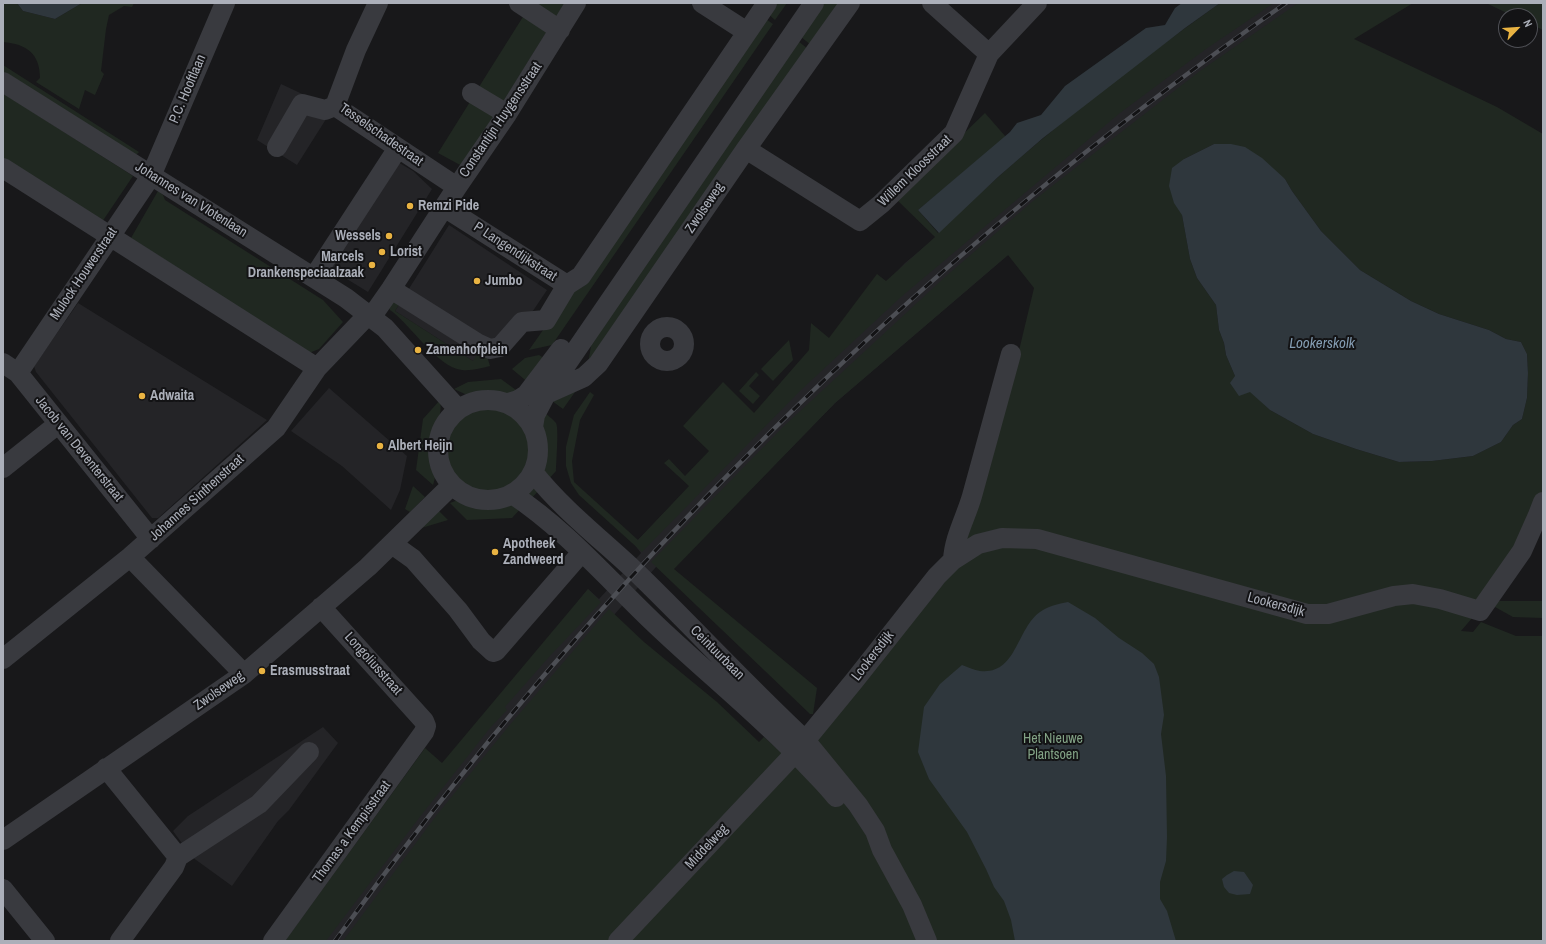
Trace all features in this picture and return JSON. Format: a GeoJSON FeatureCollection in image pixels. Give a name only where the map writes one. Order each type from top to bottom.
{"type":"FeatureCollection","features":[{"type":"Feature","properties":{"kind":"street","name":"P.C. Hooftlaan"},"geometry":{"type":"LineString","coordinates":[[151,176],[225,3]]}},
{"type":"Feature","properties":{"kind":"street","name":"Tesselschadestraat"},"geometry":{"type":"LineString","coordinates":[[378,3],[356,50],[335,106],[457,187]]}},
{"type":"Feature","properties":{"kind":"street"},"geometry":{"type":"LineString","coordinates":[[519,3],[560,30]]}},
{"type":"Feature","properties":{"kind":"street","name":"Constantijn Huygensstraat"},"geometry":{"type":"LineString","coordinates":[[369,315],[377,309],[391,289],[457,187],[507,114],[576,3]]}},
{"type":"Feature","properties":{"kind":"street"},"geometry":{"type":"LineString","coordinates":[[702,3],[747,32]]}},
{"type":"Feature","properties":{"kind":"street"},"geometry":{"type":"LineString","coordinates":[[391,289],[477,344],[490,349],[500,348],[522,322],[546,320],[566,285],[581,276],[767,3]]}},
{"type":"Feature","properties":{"kind":"street"},"geometry":{"type":"LineString","coordinates":[[508,404],[518,400],[530,391],[572,334],[798,3]]}},
{"type":"Feature","properties":{"kind":"street","name":"Zwolseweg"},"geometry":{"type":"LineString","coordinates":[[533,426],[535,414],[546,394],[814,3]]}},
{"type":"Feature","properties":{"kind":"street","name":"Zwolseweg"},"geometry":{"type":"LineString","coordinates":[[546,394],[584,377],[598,364],[746,149],[850,3]]}},
{"type":"Feature","properties":{"kind":"street"},"geometry":{"type":"LineString","coordinates":[[932,3],[989,54]]}},
{"type":"Feature","properties":{"kind":"street","name":"Willem Kloosstraat"},"geometry":{"type":"LineString","coordinates":[[746,149],[860,221],[881,204],[954,133],[989,54],[1037,3]]}},
{"type":"Feature","properties":{"kind":"street","name":"Johannes van Vlotenlaan"},"geometry":{"type":"LineString","coordinates":[[3,82],[346,298],[392,335],[458,409]]}},
{"type":"Feature","properties":{"kind":"street"},"geometry":{"type":"LineString","coordinates":[[472,93],[507,114]]}},
{"type":"Feature","properties":{"kind":"street"},"geometry":{"type":"LineString","coordinates":[[277,147],[302,104],[325,110],[335,106]]}},
{"type":"Feature","properties":{"kind":"street"},"geometry":{"type":"LineString","coordinates":[[314,277],[398,148]]}},
{"type":"Feature","properties":{"kind":"street"},"geometry":{"type":"LineString","coordinates":[[3,168],[317,368]]}},
{"type":"Feature","properties":{"kind":"street","name":"Mulock Houwerstraat"},"geometry":{"type":"LineString","coordinates":[[10,368],[110,236],[151,176]]}},
{"type":"Feature","properties":{"kind":"street","name":"P Langendijkstraat"},"geometry":{"type":"LineString","coordinates":[[444,207],[566,285]]}},
{"type":"Feature","properties":{"kind":"street"},"geometry":{"type":"LineString","coordinates":[[633,314],[655,332]]}},
{"type":"Feature","properties":{"kind":"street","name":"Johannes Sinthenstraat"},"geometry":{"type":"LineString","coordinates":[[3,659],[130,557],[276,428],[317,368],[369,315]]}},
{"type":"Feature","properties":{"kind":"street"},"geometry":{"type":"LineString","coordinates":[[953,560],[954,550],[982,461],[1011,354]]}},
{"type":"Feature","properties":{"kind":"street","name":"Jacob van Deventerstraat"},"geometry":{"type":"LineString","coordinates":[[10,368],[58,424],[151,539]]}},
{"type":"Feature","properties":{"kind":"street"},"geometry":{"type":"LineString","coordinates":[[482,399],[491,399],[508,404],[523,413],[533,426],[537,438],[538,449],[537,461],[533,472],[528,481],[512,494],[499,499],[485,500],[467,496],[452,485],[442,471],[439,463],[437,446],[444,425],[451,415],[469,403],[482,399]]}},
{"type":"Feature","properties":{"kind":"street"},"geometry":{"type":"LineString","coordinates":[[3,468],[58,424]]}},
{"type":"Feature","properties":{"kind":"street","name":"Ceintuurbaan"},"geometry":{"type":"LineString","coordinates":[[533,472],[558,500],[635,572],[800,747],[831,791],[867,836],[882,850],[912,905],[927,941]]}},
{"type":"Feature","properties":{"kind":"street","name":"Zwolseweg"},"geometry":{"type":"LineString","coordinates":[[3,840],[244,674],[368,567],[452,485]]}},
{"type":"Feature","properties":{"kind":"street","name":"Ceintuurbaan"},"geometry":{"type":"LineString","coordinates":[[512,494],[528,505],[582,552],[621,588],[652,621],[761,719],[800,747]]}},
{"type":"Feature","properties":{"kind":"street","name":"Lookersdijk"},"geometry":{"type":"LineString","coordinates":[[800,747],[937,576],[953,560],[967,550],[989,540],[1012,538],[1037,539],[1307,614],[1328,614],[1394,596],[1413,594],[1440,599],[1480,611],[1522,551],[1543,502]]}},
{"type":"Feature","properties":{"kind":"street"},"geometry":{"type":"LineString","coordinates":[[392,544],[413,560],[458,610],[481,641],[493,652],[496,651],[582,552]]}},
{"type":"Feature","properties":{"kind":"street"},"geometry":{"type":"LineString","coordinates":[[130,557],[244,674]]}},
{"type":"Feature","properties":{"kind":"street","name":"Longoliusstraat"},"geometry":{"type":"LineString","coordinates":[[321,607],[424,720]]}},
{"type":"Feature","properties":{"kind":"street","name":"Thomas a Kempisstraat"},"geometry":{"type":"LineString","coordinates":[[273,941],[424,732],[426,726],[424,720]]}},
{"type":"Feature","properties":{"kind":"street","name":"Middelweg"},"geometry":{"type":"LineString","coordinates":[[618,941],[800,747]]}},
{"type":"Feature","properties":{"kind":"street"},"geometry":{"type":"LineString","coordinates":[[120,941],[174,866],[178,857],[259,804],[309,752]]}},
{"type":"Feature","properties":{"kind":"street"},"geometry":{"type":"LineString","coordinates":[[106,768],[178,857]]}},
{"type":"Feature","properties":{"kind":"street"},"geometry":{"type":"LineString","coordinates":[[3,889],[45,941]]}},
{"type":"Feature","properties":{"kind":"shaded area"},"geometry":{"type":"Polygon","coordinates":[[[1220,3],[1358,3],[1008,255],[835,403],[673,569],[656,567],[614,615],[622,622],[363,941],[310,941],[588,589],[599,599],[641,553],[634,544],[905,263],[1220,3]]]}},
{"type":"Feature","properties":{"kind":"shaded area"},"geometry":{"type":"Polygon","coordinates":[[[281,84],[328,106],[328,116],[297,165],[257,140],[281,84]]]}},
{"type":"Feature","properties":{"kind":"shaded area"},"geometry":{"type":"Polygon","coordinates":[[[396,161],[413,171],[432,189],[368,292],[329,268],[396,161]]]}},
{"type":"Feature","properties":{"kind":"shaded area"},"geometry":{"type":"Polygon","coordinates":[[[449,225],[547,290],[504,354],[473,361],[395,311],[449,225]]]}},
{"type":"Feature","properties":{"kind":"shaded area","name":"Adwaita"},"geometry":{"type":"Polygon","coordinates":[[[78,303],[267,420],[158,518],[152,518],[36,372],[34,366],[78,303]]]}},
{"type":"Feature","properties":{"kind":"shaded area"},"geometry":{"type":"Polygon","coordinates":[[[329,388],[407,456],[400,490],[391,510],[342,466],[291,431],[329,388]]]}},
{"type":"Feature","properties":{"kind":"shaded area"},"geometry":{"type":"Polygon","coordinates":[[[323,727],[338,743],[289,810],[278,821],[232,886],[192,857],[173,831],[188,816],[323,727]]]}},
{"type":"Feature","properties":{"kind":"green space"},"geometry":{"type":"Polygon","coordinates":[[[3,3],[17,3],[23,11],[55,19],[82,3],[134,3],[132,7],[124,6],[109,15],[101,71],[104,74],[95,95],[85,90],[79,109],[36,82],[40,78],[38,63],[30,52],[19,45],[3,42],[3,3]]]}},
{"type":"Feature","properties":{"kind":"green space"},"geometry":{"type":"Polygon","coordinates":[[[533,3],[565,3],[553,21],[533,3]]]}},
{"type":"Feature","properties":{"kind":"green space"},"geometry":{"type":"Polygon","coordinates":[[[772,3],[787,3],[775,20],[766,12],[772,3]]]}},
{"type":"Feature","properties":{"kind":"green space"},"geometry":{"type":"Polygon","coordinates":[[[824,3],[843,3],[811,45],[801,37],[824,3]]]}},
{"type":"Feature","properties":{"kind":"green space"},"geometry":{"type":"Polygon","coordinates":[[[1220,3],[1274,3],[1206,49],[1120,113],[901,297],[800,391],[642,552],[579,495],[571,483],[566,466],[566,447],[574,415],[590,392],[594,395],[580,420],[572,461],[574,482],[638,540],[689,486],[664,463],[669,459],[685,476],[709,451],[683,426],[723,382],[754,413],[809,350],[811,323],[829,338],[877,274],[886,281],[935,237],[896,199],[985,113],[1006,137],[918,210],[938,233],[1005,171],[1075,112],[1220,3]]]}},
{"type":"Feature","properties":{"kind":"green space"},"geometry":{"type":"Polygon","coordinates":[[[1298,3],[1413,3],[1354,39],[1497,107],[1543,134],[1543,494],[1521,543],[1477,600],[1374,597],[1308,608],[1021,534],[958,550],[1010,388],[1034,288],[1008,255],[835,403],[674,569],[817,688],[813,714],[810,714],[651,562],[784,426],[945,277],[1033,201],[1200,71],[1298,3]],[[1214,144],[1184,159],[1182,215],[1190,259],[1197,278],[1216,305],[1219,330],[1224,343],[1226,355],[1235,376],[1270,410],[1313,434],[1399,462],[1432,461],[1473,456],[1501,442],[1513,425],[1522,419],[1527,398],[1527,354],[1521,342],[1506,339],[1489,330],[1439,314],[1411,301],[1360,270],[1321,231],[1285,179],[1214,144]]]}},
{"type":"Feature","properties":{"kind":"green space"},"geometry":{"type":"Polygon","coordinates":[[[1486,3],[1543,3],[1543,30],[1538,28],[1538,8],[1498,9],[1486,3]]]}},
{"type":"Feature","properties":{"kind":"green space"},"geometry":{"type":"Polygon","coordinates":[[[526,12],[549,28],[501,105],[477,90],[526,12]]]}},
{"type":"Feature","properties":{"kind":"green space"},"geometry":{"type":"Polygon","coordinates":[[[763,17],[773,24],[552,345],[529,350],[763,17]]]}},
{"type":"Feature","properties":{"kind":"green space"},"geometry":{"type":"Polygon","coordinates":[[[798,41],[808,49],[588,363],[592,341],[798,41]]]}},
{"type":"Feature","properties":{"kind":"green space"},"geometry":{"type":"Polygon","coordinates":[[[3,65],[139,152],[136,155],[3,72],[3,65]]]}},
{"type":"Feature","properties":{"kind":"green space"},"geometry":{"type":"Polygon","coordinates":[[[3,93],[133,176],[102,222],[3,159],[3,93]]]}},
{"type":"Feature","properties":{"kind":"green space"},"geometry":{"type":"Polygon","coordinates":[[[473,97],[497,111],[462,166],[438,153],[473,97]]]}},
{"type":"Feature","properties":{"kind":"green space"},"geometry":{"type":"Polygon","coordinates":[[[158,191],[163,195],[165,200],[323,300],[343,322],[319,349],[309,353],[131,238],[158,191]]]}},
{"type":"Feature","properties":{"kind":"green space"},"geometry":{"type":"Polygon","coordinates":[[[393,301],[400,303],[395,311],[473,361],[478,353],[487,356],[490,366],[473,370],[462,370],[443,361],[390,310],[389,308],[393,301]]]}},
{"type":"Feature","properties":{"kind":"green space"},"geometry":{"type":"Polygon","coordinates":[[[789,340],[793,360],[773,381],[761,369],[789,340]]]}},
{"type":"Feature","properties":{"kind":"green space"},"geometry":{"type":"Polygon","coordinates":[[[539,355],[547,360],[530,384],[512,369],[525,358],[539,355]]]}},
{"type":"Feature","properties":{"kind":"green space"},"geometry":{"type":"Polygon","coordinates":[[[756,372],[759,375],[749,386],[760,396],[753,404],[739,391],[756,372]]]}},
{"type":"Feature","properties":{"kind":"green space"},"geometry":{"type":"Polygon","coordinates":[[[501,379],[520,393],[508,397],[483,394],[467,395],[454,389],[468,382],[501,379]]]}},
{"type":"Feature","properties":{"kind":"green space"},"geometry":{"type":"Polygon","coordinates":[[[580,385],[563,409],[552,401],[580,385]]]}},
{"type":"Feature","properties":{"kind":"green space"},"geometry":{"type":"Polygon","coordinates":[[[440,400],[441,407],[432,449],[435,470],[433,485],[416,470],[423,419],[440,400]]]}},
{"type":"Feature","properties":{"kind":"green space"},"geometry":{"type":"Polygon","coordinates":[[[488,409],[504,412],[517,421],[526,434],[529,450],[526,466],[517,479],[504,488],[488,491],[472,488],[459,479],[450,466],[447,450],[450,434],[459,421],[472,412],[488,409]]]}},
{"type":"Feature","properties":{"kind":"green space"},"geometry":{"type":"Polygon","coordinates":[[[541,410],[556,423],[557,426],[556,471],[547,481],[543,474],[542,465],[543,447],[539,426],[541,410]]]}},
{"type":"Feature","properties":{"kind":"green space"},"geometry":{"type":"Polygon","coordinates":[[[534,481],[541,488],[529,501],[522,494],[534,481]]]}},
{"type":"Feature","properties":{"kind":"green space"},"geometry":{"type":"Polygon","coordinates":[[[413,486],[425,497],[410,512],[405,509],[413,486]]]}},
{"type":"Feature","properties":{"kind":"green space"},"geometry":{"type":"Polygon","coordinates":[[[458,500],[467,500],[479,504],[512,503],[523,506],[512,518],[467,520],[450,503],[458,500]]]}},
{"type":"Feature","properties":{"kind":"green space"},"geometry":{"type":"Polygon","coordinates":[[[439,511],[448,520],[418,529],[439,511]]]}},
{"type":"Feature","properties":{"kind":"green space","name":"Het Nieuwe Plantsoen"},"geometry":{"type":"Polygon","coordinates":[[[1019,542],[1309,620],[1407,600],[1473,617],[1461,631],[1473,632],[1481,622],[1516,636],[1543,636],[1543,941],[343,941],[436,816],[508,727],[609,609],[644,642],[717,702],[759,742],[764,737],[794,764],[857,684],[971,551],[1019,542]]]}},
{"type":"Feature","properties":{"kind":"green space"},"geometry":{"type":"Polygon","coordinates":[[[588,589],[601,602],[549,657],[505,707],[507,710],[490,728],[419,818],[326,941],[285,941],[425,748],[442,763],[588,589]]]}},
{"type":"Feature","properties":{"kind":"green space"},"geometry":{"type":"Polygon","coordinates":[[[1495,601],[1543,601],[1543,618],[1513,617],[1495,607],[1495,601]]]}},
{"type":"Feature","properties":{"kind":"water"},"geometry":{"type":"Polygon","coordinates":[[[17,3],[82,3],[55,19],[23,11],[17,3]]]}},
{"type":"Feature","properties":{"kind":"water"},"geometry":{"type":"Polygon","coordinates":[[[1182,3],[1220,3],[1185,28],[1043,138],[998,177],[939,233],[918,210],[1010,132],[1017,123],[1041,115],[1065,86],[1146,28],[1165,25],[1175,8],[1182,3]]]}},
{"type":"Feature","properties":{"kind":"water","name":"Lookerskolk"},"geometry":{"type":"Polygon","coordinates":[[[1214,144],[1231,144],[1245,147],[1262,158],[1285,179],[1321,231],[1360,270],[1411,301],[1439,314],[1489,330],[1506,339],[1521,342],[1527,354],[1527,398],[1522,419],[1513,425],[1501,442],[1473,456],[1432,461],[1399,462],[1313,434],[1270,410],[1250,392],[1239,396],[1230,383],[1235,376],[1226,355],[1224,343],[1219,330],[1216,305],[1197,278],[1190,259],[1182,215],[1174,203],[1169,186],[1172,168],[1184,159],[1214,144]]]}},
{"type":"Feature","properties":{"kind":"water"},"geometry":{"type":"Polygon","coordinates":[[[1068,602],[1095,618],[1119,638],[1142,653],[1154,664],[1159,677],[1164,715],[1161,734],[1166,776],[1167,837],[1166,861],[1160,882],[1160,899],[1167,911],[1176,941],[1015,941],[1011,920],[1004,901],[994,887],[967,832],[929,779],[918,752],[924,707],[940,684],[962,665],[980,671],[992,670],[1002,666],[1009,659],[1032,620],[1040,612],[1057,604],[1068,602]]]}},
{"type":"Feature","properties":{"kind":"water"},"geometry":{"type":"Polygon","coordinates":[[[1234,871],[1244,872],[1253,885],[1250,894],[1237,895],[1229,893],[1224,887],[1222,879],[1234,871]]]}},
{"type":"Feature","properties":{"kind":"railway"},"geometry":{"type":"LineString","coordinates":[[335,941],[436,807],[542,677],[654,552],[771,432],[892,317],[1019,207],[1150,102],[1286,3]]}},
{"type":"Feature","properties":{"kind":"place","name":"Remzi Pide"},"geometry":{"type":"Point","coordinates":[410,206]}},
{"type":"Feature","properties":{"kind":"place","name":"Wessels"},"geometry":{"type":"Point","coordinates":[389,236]}},
{"type":"Feature","properties":{"kind":"place","name":"Lorist"},"geometry":{"type":"Point","coordinates":[382,252]}},
{"type":"Feature","properties":{"kind":"place","name":"Marcels Drankenspeciaalzaak"},"geometry":{"type":"Point","coordinates":[372,265]}},
{"type":"Feature","properties":{"kind":"place","name":"Jumbo"},"geometry":{"type":"Point","coordinates":[477,281]}},
{"type":"Feature","properties":{"kind":"place","name":"Zamenhofplein"},"geometry":{"type":"Point","coordinates":[418,350]}},
{"type":"Feature","properties":{"kind":"place","name":"Adwaita"},"geometry":{"type":"Point","coordinates":[142,396]}},
{"type":"Feature","properties":{"kind":"place","name":"Albert Heijn"},"geometry":{"type":"Point","coordinates":[380,446]}},
{"type":"Feature","properties":{"kind":"place","name":"Apotheek Zandweerd"},"geometry":{"type":"Point","coordinates":[495,552]}},
{"type":"Feature","properties":{"kind":"place","name":"Erasmusstraat"},"geometry":{"type":"Point","coordinates":[262,671]}}]}
